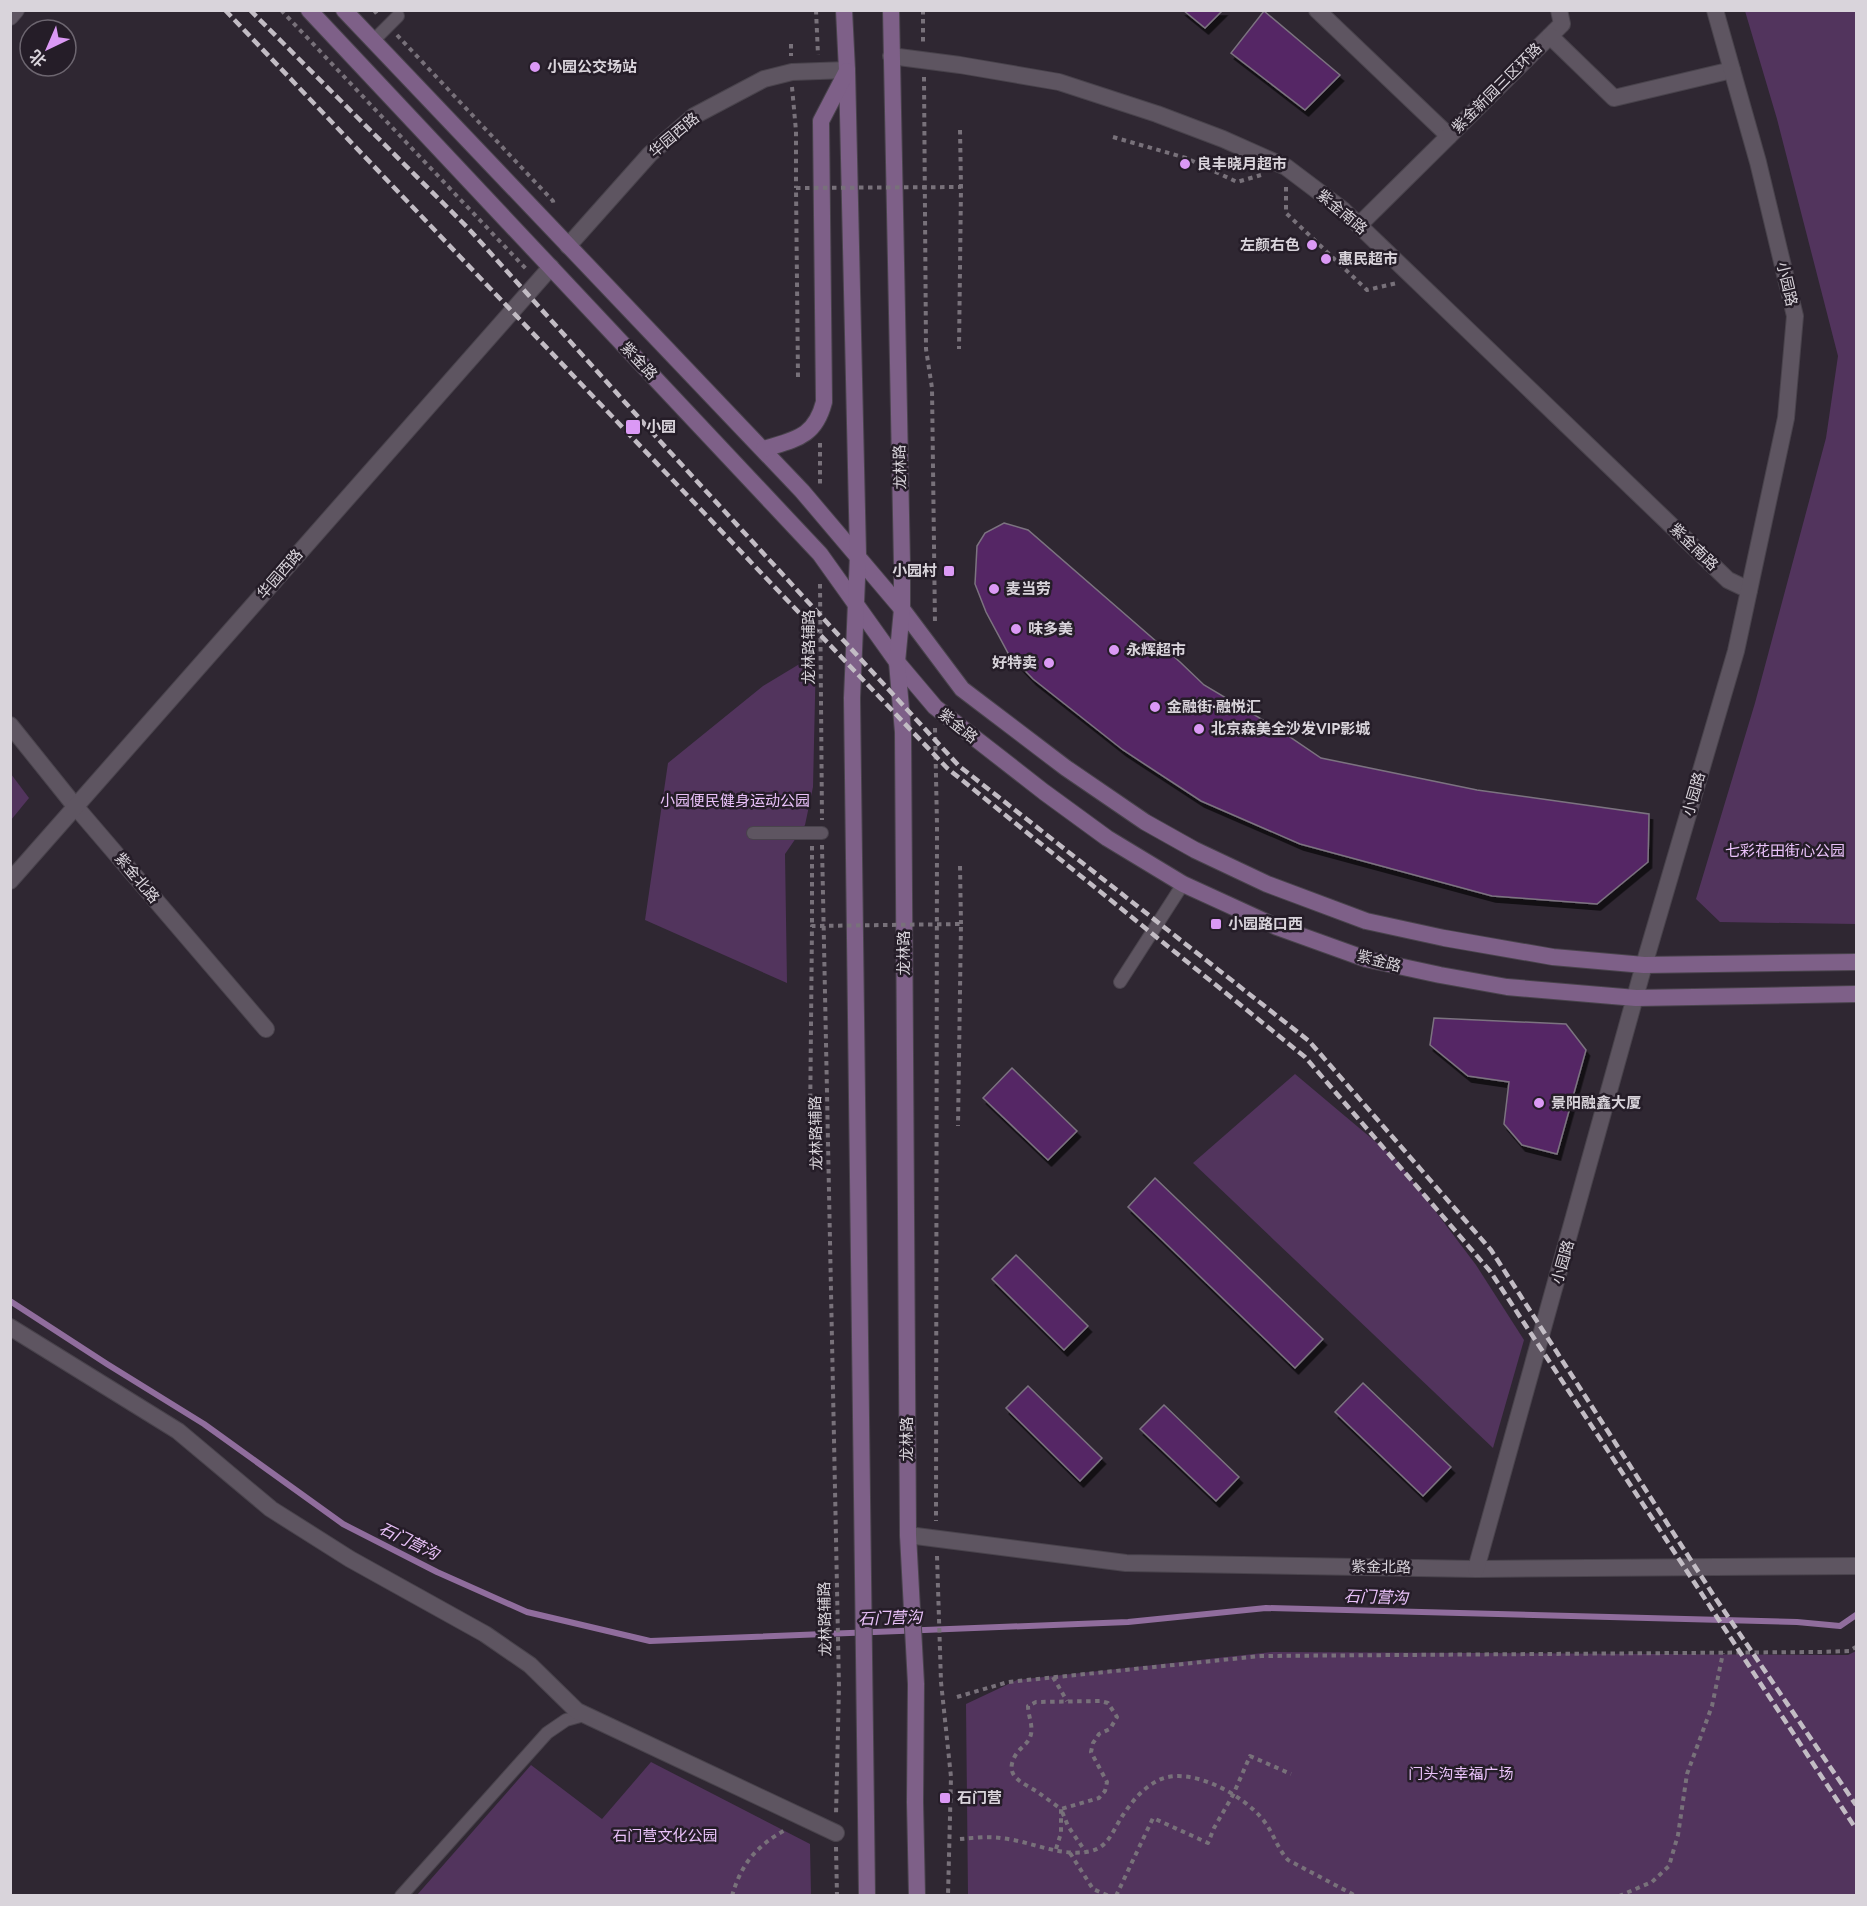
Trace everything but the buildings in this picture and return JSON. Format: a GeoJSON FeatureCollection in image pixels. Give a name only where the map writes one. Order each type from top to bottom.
{"type":"FeatureCollection","features":[{"type":"Feature","properties":{"kind":"main road","name":"紫金路"},"geometry":{"type":"LineString","coordinates":[[309,10],[820,554],[897,662],[935,707],[1098,832],[1183,884],[1277,927],[1366,959],[1506,987],[1636,998],[1857,994]]}},
{"type":"Feature","properties":{"kind":"main road","name":"紫金路"},"geometry":{"type":"LineString","coordinates":[[344,10],[764,448],[858,555],[962,689],[1066,768],[1145,822],[1195,850],[1267,884],[1366,921],[1444,938],[1553,957],[1644,965],[1857,962]]}},
{"type":"Feature","properties":{"kind":"main road"},"geometry":{"type":"LineString","coordinates":[[844,10],[858,555],[853,734],[867,1896]]}},
{"type":"Feature","properties":{"kind":"main road","name":"龙林路"},"geometry":{"type":"LineString","coordinates":[[891,10],[902,609],[897,662],[903,732],[908,1534],[916,1684],[917,1896]]}},
{"type":"Feature","properties":{"kind":"main road"},"geometry":{"type":"LineString","coordinates":[[764,448],[797,439],[812,430],[820,418],[824,402],[820,122],[847,70]]}},
{"type":"Feature","properties":{"kind":"street"},"geometry":{"type":"LineString","coordinates":[[10,17],[16,10]]}},
{"type":"Feature","properties":{"kind":"street","name":"紫金新园三区环路"},"geometry":{"type":"LineString","coordinates":[[1317,10],[1449,136],[1562,24],[1559,10]]}},
{"type":"Feature","properties":{"kind":"street","name":"小园路"},"geometry":{"type":"LineString","coordinates":[[1476,1569],[1644,965],[1736,651],[1786,418],[1795,316],[1758,162],[1715,10]]}},
{"type":"Feature","properties":{"kind":"street"},"geometry":{"type":"LineString","coordinates":[[1550,36],[1614,99],[1732,70]]}},
{"type":"Feature","properties":{"kind":"street","name":"紫金南路"},"geometry":{"type":"LineString","coordinates":[[891,56],[1059,82],[1212,135],[1286,167],[1343,210],[1728,580],[1749,590]]}},
{"type":"Feature","properties":{"kind":"street","name":"华园西路"},"geometry":{"type":"LineString","coordinates":[[568,246],[650,154],[694,116],[764,78],[792,72],[847,70]]}},
{"type":"Feature","properties":{"kind":"street"},"geometry":{"type":"LineString","coordinates":[[1359,225],[1449,136]]}},
{"type":"Feature","properties":{"kind":"street","name":"华园西路"},"geometry":{"type":"LineString","coordinates":[[10,881],[551,267]]}},
{"type":"Feature","properties":{"kind":"street","name":"紫金北路"},"geometry":{"type":"LineString","coordinates":[[10,724],[75,806],[266,1029]]}},
{"type":"Feature","properties":{"kind":"street"},"geometry":{"type":"LineString","coordinates":[[10,1328],[178,1431],[271,1509],[350,1559],[485,1634],[530,1665],[577,1711],[836,1833]]}},
{"type":"Feature","properties":{"kind":"street","name":"紫金北路"},"geometry":{"type":"LineString","coordinates":[[908,1534],[1126,1563],[1476,1569],[1857,1566]]}},
{"type":"Feature","properties":{"kind":"lane"},"geometry":{"type":"LineString","coordinates":[[373,41],[398,16]]}},
{"type":"Feature","properties":{"kind":"lane"},"geometry":{"type":"LineString","coordinates":[[753,833],[822,833]]}},
{"type":"Feature","properties":{"kind":"lane"},"geometry":{"type":"LineString","coordinates":[[1120,982],[1183,884]]}},
{"type":"Feature","properties":{"kind":"lane"},"geometry":{"type":"LineString","coordinates":[[401,1896],[548,1733],[566,1720],[584,1715]]}},
{"type":"Feature","properties":{"kind":"path"},"geometry":{"type":"LineString","coordinates":[[924,74],[927,349],[932,388],[935,654]]}},
{"type":"Feature","properties":{"kind":"path"},"geometry":{"type":"LineString","coordinates":[[959,349],[960,130]]}},
{"type":"Feature","properties":{"kind":"path"},"geometry":{"type":"LineString","coordinates":[[796,131],[798,377]]}},
{"type":"Feature","properties":{"kind":"path"},"geometry":{"type":"LineString","coordinates":[[1113,137],[1186,158],[1237,182],[1286,167],[1286,213],[1367,290],[1416,279]]}},
{"type":"Feature","properties":{"kind":"path"},"geometry":{"type":"LineString","coordinates":[[796,188],[961,187]]}},
{"type":"Feature","properties":{"kind":"path","name":"龙林路辅路"},"geometry":{"type":"LineString","coordinates":[[820,579],[822,833],[839,1687],[836,1833]]}},
{"type":"Feature","properties":{"kind":"path","name":"龙林路"},"geometry":{"type":"LineString","coordinates":[[935,707],[937,825],[936,1538],[941,1683],[951,1777],[948,1896]]}},
{"type":"Feature","properties":{"kind":"path"},"geometry":{"type":"LineString","coordinates":[[810,1125],[812,865]]}},
{"type":"Feature","properties":{"kind":"path"},"geometry":{"type":"LineString","coordinates":[[958,1126],[960,866]]}},
{"type":"Feature","properties":{"kind":"path"},"geometry":{"type":"LineString","coordinates":[[812,926],[961,924]]}},
{"type":"Feature","properties":{"kind":"path"},"geometry":{"type":"LineString","coordinates":[[957,1697],[1008,1682],[1261,1656],[1723,1653],[1849,1651],[1857,1647]]}},
{"type":"Feature","properties":{"kind":"path"},"geometry":{"type":"LineString","coordinates":[[1619,1896],[1652,1882],[1669,1866],[1678,1835],[1686,1774],[1712,1706],[1723,1653]]}},
{"type":"Feature","properties":{"kind":"path"},"geometry":{"type":"LineString","coordinates":[[1053,1677],[1067,1701]]}},
{"type":"Feature","properties":{"kind":"path"},"geometry":{"type":"LineString","coordinates":[[1061,1809],[1099,1798],[1105,1791],[1107,1782],[1091,1752],[1093,1743],[1099,1734],[1110,1729],[1117,1717],[1108,1703],[1100,1701],[1036,1702],[1028,1706],[1032,1731],[1029,1741],[1015,1756],[1012,1766],[1013,1774],[1019,1782],[1038,1792],[1061,1809],[1068,1826],[1086,1851]]}},
{"type":"Feature","properties":{"kind":"path"},"geometry":{"type":"LineString","coordinates":[[1116,1896],[1153,1818],[1208,1843],[1250,1756],[1291,1774]]}},
{"type":"Feature","properties":{"kind":"path"},"geometry":{"type":"LineString","coordinates":[[960,1839],[1000,1838],[1070,1853],[1093,1851],[1107,1843],[1135,1796],[1160,1779],[1185,1776],[1220,1786],[1246,1803],[1264,1822],[1280,1852],[1288,1860],[1356,1896]]}},
{"type":"Feature","properties":{"kind":"path"},"geometry":{"type":"LineString","coordinates":[[1056,1850],[1061,1833],[1061,1809]]}},
{"type":"Feature","properties":{"kind":"path"},"geometry":{"type":"LineString","coordinates":[[732,1896],[738,1873],[773,1836],[792,1826],[817,1824]]}},
{"type":"Feature","properties":{"kind":"path"},"geometry":{"type":"LineString","coordinates":[[836,1833],[837,1896]]}},
{"type":"Feature","properties":{"kind":"path"},"geometry":{"type":"LineString","coordinates":[[1070,1853],[1093,1889],[1109,1896]]}},
{"type":"Feature","properties":{"kind":"green space","name":"七彩花田街心公园"},"geometry":{"type":"Polygon","coordinates":[[[1745,11],[1856,11],[1856,924],[1720,922],[1696,899],[1755,703],[1826,438],[1838,356],[1777,119],[1745,11]]]}},
{"type":"Feature","properties":{"kind":"green space","name":"小园便民健身运动公园"},"geometry":{"type":"Polygon","coordinates":[[[816,654],[813,787],[805,825],[785,854],[787,983],[645,920],[668,763],[763,686],[816,654]]]}},
{"type":"Feature","properties":{"kind":"green space"},"geometry":{"type":"Polygon","coordinates":[[[11,774],[29,798],[11,820],[11,774]]]}},
{"type":"Feature","properties":{"kind":"green space"},"geometry":{"type":"Polygon","coordinates":[[[1295,1074],[1396,1159],[1476,1265],[1524,1340],[1493,1448],[1193,1163],[1295,1074]]]}},
{"type":"Feature","properties":{"kind":"green space","name":"门头沟幸福广场"},"geometry":{"type":"Polygon","coordinates":[[[1856,1651],[1856,1895],[968,1895],[966,1704],[1017,1680],[1273,1652],[1848,1655],[1856,1651]]]}},
{"type":"Feature","properties":{"kind":"green space","name":"石门营文化公园"},"geometry":{"type":"Polygon","coordinates":[[[651,1762],[810,1844],[811,1895],[417,1895],[531,1765],[602,1819],[651,1762]]]}},
{"type":"Feature","properties":{"kind":"waterway","name":"石门营沟"},"geometry":{"type":"LineString","coordinates":[[10,1301],[204,1424],[343,1524],[437,1572],[527,1612],[650,1641],[1128,1622],[1266,1608],[1797,1622],[1840,1626],[1856,1615]]}},
{"type":"Feature","properties":{"kind":"railway"},"geometry":{"type":"LineString","coordinates":[[225,10],[947,768],[1305,1057],[1490,1271],[1856,1829]]}},
{"type":"Feature","properties":{"kind":"railway"},"geometry":{"type":"LineString","coordinates":[[250,10],[468,228],[659,440],[959,766],[1309,1041],[1491,1250],[1714,1596],[1856,1805]]}},
{"type":"Feature","properties":{"kind":"place","name":"小园公交场站"},"geometry":{"type":"Point","coordinates":[535,67]}},
{"type":"Feature","properties":{"kind":"place","name":"良丰晓月超市"},"geometry":{"type":"Point","coordinates":[1185,164]}},
{"type":"Feature","properties":{"kind":"place","name":"左颜右色"},"geometry":{"type":"Point","coordinates":[1312,245]}},
{"type":"Feature","properties":{"kind":"place","name":"惠民超市"},"geometry":{"type":"Point","coordinates":[1326,259]}},
{"type":"Feature","properties":{"kind":"place","name":"小园"},"geometry":{"type":"Point","coordinates":[633,427]}},
{"type":"Feature","properties":{"kind":"place","name":"小园村"},"geometry":{"type":"Point","coordinates":[949,571]}},
{"type":"Feature","properties":{"kind":"place","name":"麦当劳"},"geometry":{"type":"Point","coordinates":[994,589]}},
{"type":"Feature","properties":{"kind":"place","name":"味多美"},"geometry":{"type":"Point","coordinates":[1016,629]}},
{"type":"Feature","properties":{"kind":"place","name":"永辉超市"},"geometry":{"type":"Point","coordinates":[1114,650]}},
{"type":"Feature","properties":{"kind":"place","name":"好特卖"},"geometry":{"type":"Point","coordinates":[1049,663]}},
{"type":"Feature","properties":{"kind":"place","name":"金融街·融悦汇"},"geometry":{"type":"Point","coordinates":[1155,707]}},
{"type":"Feature","properties":{"kind":"place","name":"北京森美全沙发VIP影城"},"geometry":{"type":"Point","coordinates":[1199,729]}},
{"type":"Feature","properties":{"kind":"place","name":"小园路口西"},"geometry":{"type":"Point","coordinates":[1216,924]}},
{"type":"Feature","properties":{"kind":"place","name":"景阳融鑫大厦"},"geometry":{"type":"Point","coordinates":[1539,1103]}},
{"type":"Feature","properties":{"kind":"place","name":"石门营"},"geometry":{"type":"Point","coordinates":[945,1798]}}]}
